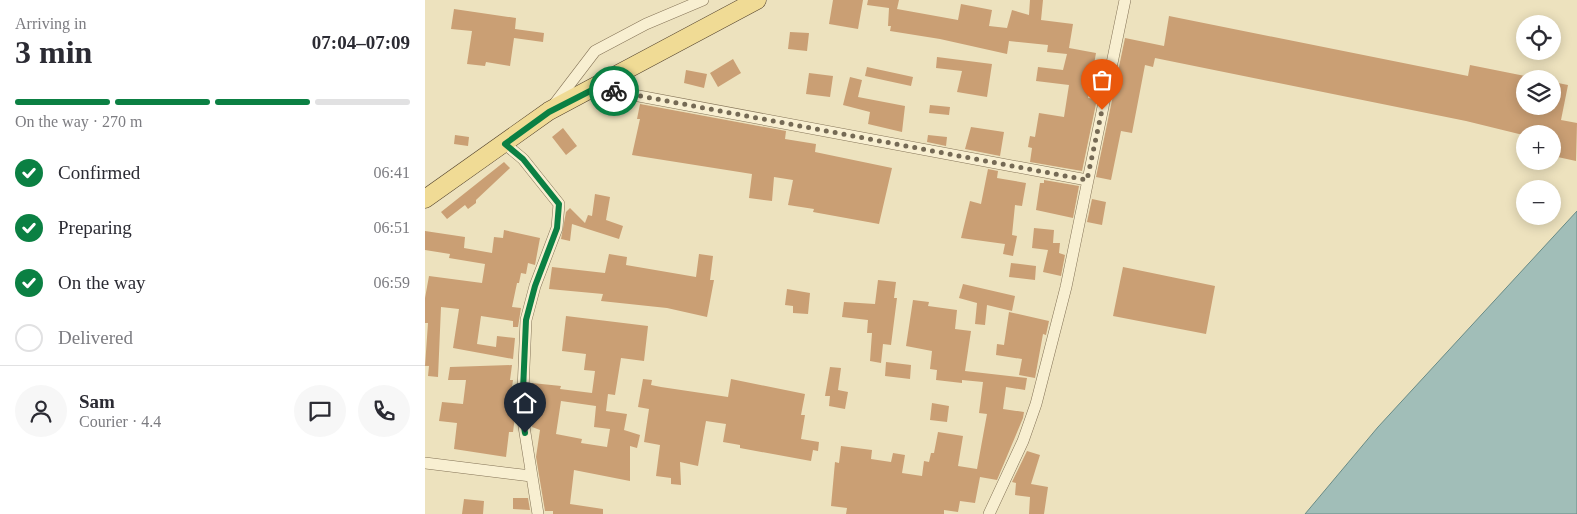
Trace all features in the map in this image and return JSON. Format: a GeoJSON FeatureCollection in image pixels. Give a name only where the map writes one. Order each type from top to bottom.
{"type":"FeatureCollection","features":[{"type":"Feature","properties":{"kind":"main road"},"geometry":{"type":"LineString","coordinates":[[425,199],[549,112],[757,0]]}},
{"type":"Feature","properties":{"kind":"street"},"geometry":{"type":"LineString","coordinates":[[549,112],[595,51],[646,24],[703,0]]}},
{"type":"Feature","properties":{"kind":"street"},"geometry":{"type":"LineString","coordinates":[[989,514],[1023,441],[1036,404],[1066,287],[1125,0]]}},
{"type":"Feature","properties":{"kind":"street"},"geometry":{"type":"LineString","coordinates":[[596,88],[1087,180]]}},
{"type":"Feature","properties":{"kind":"street"},"geometry":{"type":"LineString","coordinates":[[505,144],[523,159],[559,204],[557,228],[535,286],[526,320],[522,414],[538,514]]}},
{"type":"Feature","properties":{"kind":"street"},"geometry":{"type":"LineString","coordinates":[[425,463],[531,476]]}},
{"type":"Feature","properties":{"kind":"water"},"geometry":{"type":"Polygon","coordinates":[[[1577,211],[1577,514],[1305,514],[1378,427],[1577,211]]]}},
{"type":"Feature","properties":{"kind":"building"},"geometry":{"type":"Polygon","coordinates":[[[833,0],[863,0],[858,29],[829,24],[833,0]]]}},
{"type":"Feature","properties":{"kind":"building"},"geometry":{"type":"Polygon","coordinates":[[[868,0],[899,0],[897,9],[958,20],[961,4],[992,10],[989,26],[1007,28],[1012,10],[1029,15],[1030,0],[1043,0],[1041,20],[1073,24],[1069,48],[1096,53],[1088,98],[1097,99],[1082,171],[1030,162],[1032,148],[1028,147],[1030,136],[1035,137],[1039,113],[1064,117],[1069,85],[1036,81],[1038,67],[1063,70],[1067,54],[1047,52],[1048,45],[1009,41],[1007,54],[940,39],[890,31],[891,26],[888,26],[889,8],[867,5],[868,0]]]}},
{"type":"Feature","properties":{"kind":"building"},"geometry":{"type":"Polygon","coordinates":[[[454,9],[516,18],[515,29],[544,33],[543,42],[514,38],[510,66],[486,62],[485,66],[467,64],[472,31],[451,29],[454,9]]]}},
{"type":"Feature","properties":{"kind":"building"},"geometry":{"type":"Polygon","coordinates":[[[1169,16],[1468,76],[1470,65],[1516,74],[1516,115],[1561,115],[1561,84],[1568,85],[1561,120],[1577,123],[1576,161],[1561,158],[1561,125],[1516,125],[1516,133],[1466,121],[1155,58],[1153,67],[1145,65],[1132,133],[1121,131],[1111,180],[1096,177],[1125,38],[1164,46],[1169,16]]]}},
{"type":"Feature","properties":{"kind":"building"},"geometry":{"type":"Polygon","coordinates":[[[790,32],[809,33],[807,51],[788,49],[790,32]]]}},
{"type":"Feature","properties":{"kind":"building"},"geometry":{"type":"Polygon","coordinates":[[[937,57],[992,64],[987,97],[957,92],[962,71],[936,68],[937,57]]]}},
{"type":"Feature","properties":{"kind":"building"},"geometry":{"type":"Polygon","coordinates":[[[733,59],[741,73],[718,87],[710,73],[733,59]]]}},
{"type":"Feature","properties":{"kind":"building"},"geometry":{"type":"Polygon","coordinates":[[[867,67],[913,77],[911,86],[865,76],[867,67]]]}},
{"type":"Feature","properties":{"kind":"building"},"geometry":{"type":"Polygon","coordinates":[[[686,70],[707,74],[704,88],[684,83],[686,70]]]}},
{"type":"Feature","properties":{"kind":"building"},"geometry":{"type":"Polygon","coordinates":[[[809,73],[833,76],[830,97],[806,94],[809,73]]]}},
{"type":"Feature","properties":{"kind":"building"},"geometry":{"type":"Polygon","coordinates":[[[850,77],[862,80],[858,97],[905,106],[902,132],[868,124],[870,112],[843,105],[850,77]]]}},
{"type":"Feature","properties":{"kind":"building"},"geometry":{"type":"Polygon","coordinates":[[[640,104],[786,131],[785,139],[816,144],[815,152],[892,168],[879,224],[813,212],[814,209],[788,205],[793,180],[774,177],[772,201],[749,198],[752,174],[632,155],[640,119],[637,119],[640,104]]]}},
{"type":"Feature","properties":{"kind":"building"},"geometry":{"type":"Polygon","coordinates":[[[930,105],[950,107],[949,115],[929,113],[930,105]]]}},
{"type":"Feature","properties":{"kind":"building"},"geometry":{"type":"Polygon","coordinates":[[[971,127],[1004,132],[1000,156],[965,149],[971,127]]]}},
{"type":"Feature","properties":{"kind":"building"},"geometry":{"type":"Polygon","coordinates":[[[563,128],[577,146],[566,155],[552,137],[563,128]]]}},
{"type":"Feature","properties":{"kind":"building"},"geometry":{"type":"Polygon","coordinates":[[[455,135],[469,137],[468,146],[454,144],[455,135]]]}},
{"type":"Feature","properties":{"kind":"building"},"geometry":{"type":"Polygon","coordinates":[[[928,135],[947,137],[946,146],[927,142],[928,135]]]}},
{"type":"Feature","properties":{"kind":"building"},"geometry":{"type":"Polygon","coordinates":[[[504,162],[510,168],[476,200],[476,203],[468,209],[465,205],[447,219],[441,212],[504,162]]]}},
{"type":"Feature","properties":{"kind":"building"},"geometry":{"type":"Polygon","coordinates":[[[988,169],[998,171],[997,178],[1026,183],[1022,206],[1015,205],[1012,235],[1017,236],[1013,256],[1003,254],[1005,244],[961,238],[970,201],[981,204],[988,169]]]}},
{"type":"Feature","properties":{"kind":"building"},"geometry":{"type":"Polygon","coordinates":[[[1044,180],[1079,186],[1073,218],[1036,210],[1040,183],[1044,183],[1044,180]]]}},
{"type":"Feature","properties":{"kind":"building"},"geometry":{"type":"Polygon","coordinates":[[[595,194],[610,197],[606,220],[623,226],[619,239],[572,224],[570,241],[561,239],[566,212],[570,208],[585,223],[588,215],[592,216],[595,194]]]}},
{"type":"Feature","properties":{"kind":"building"},"geometry":{"type":"Polygon","coordinates":[[[1092,199],[1106,202],[1102,225],[1087,222],[1092,199]]]}},
{"type":"Feature","properties":{"kind":"building"},"geometry":{"type":"Polygon","coordinates":[[[1034,228],[1054,230],[1053,243],[1060,243],[1059,253],[1065,255],[1061,276],[1043,272],[1048,250],[1032,248],[1034,228]]]}},
{"type":"Feature","properties":{"kind":"building"},"geometry":{"type":"Polygon","coordinates":[[[504,230],[540,238],[535,265],[528,263],[526,274],[521,273],[519,283],[517,283],[512,307],[521,308],[518,327],[513,327],[513,321],[481,316],[477,344],[496,347],[497,336],[515,338],[513,359],[453,348],[459,309],[441,307],[438,377],[428,376],[429,366],[425,366],[428,323],[425,323],[425,298],[429,276],[482,283],[485,264],[449,258],[450,254],[425,250],[425,231],[465,237],[464,248],[492,253],[494,237],[503,238],[504,230]]]}},
{"type":"Feature","properties":{"kind":"building"},"geometry":{"type":"Polygon","coordinates":[[[609,254],[627,257],[626,265],[696,277],[699,254],[713,256],[710,280],[714,280],[707,317],[667,308],[601,301],[603,294],[549,289],[552,267],[605,273],[609,254]]]}},
{"type":"Feature","properties":{"kind":"building"},"geometry":{"type":"Polygon","coordinates":[[[1011,263],[1036,266],[1035,280],[1009,277],[1011,263]]]}},
{"type":"Feature","properties":{"kind":"building"},"geometry":{"type":"Polygon","coordinates":[[[1123,267],[1215,286],[1206,334],[1113,316],[1123,267]]]}},
{"type":"Feature","properties":{"kind":"building"},"geometry":{"type":"Polygon","coordinates":[[[878,280],[896,282],[894,298],[897,298],[891,345],[883,344],[881,363],[870,361],[872,333],[867,333],[868,320],[842,317],[844,302],[875,304],[878,280]]]}},
{"type":"Feature","properties":{"kind":"building"},"geometry":{"type":"Polygon","coordinates":[[[963,284],[1015,296],[1012,311],[987,305],[985,325],[975,324],[977,303],[959,298],[963,284]]]}},
{"type":"Feature","properties":{"kind":"building"},"geometry":{"type":"Polygon","coordinates":[[[787,289],[810,293],[808,314],[793,313],[793,306],[785,305],[787,289]]]}},
{"type":"Feature","properties":{"kind":"building"},"geometry":{"type":"Polygon","coordinates":[[[913,300],[929,302],[928,306],[957,310],[955,329],[971,331],[965,371],[1027,378],[1025,390],[1006,387],[1003,409],[1024,412],[1023,418],[997,480],[980,477],[975,503],[960,501],[958,512],[944,510],[944,514],[846,514],[847,508],[831,506],[835,462],[839,463],[841,446],[872,450],[871,459],[891,462],[893,453],[905,455],[902,473],[922,476],[924,461],[929,462],[931,453],[934,453],[938,432],[963,436],[958,466],[977,469],[987,414],[979,413],[983,382],[962,380],[962,383],[936,380],[937,370],[930,369],[932,351],[906,346],[913,300]]]}},
{"type":"Feature","properties":{"kind":"building"},"geometry":{"type":"Polygon","coordinates":[[[1009,312],[1049,321],[1046,335],[1043,334],[1035,378],[1019,375],[1022,359],[996,355],[997,344],[1004,345],[1009,312]]]}},
{"type":"Feature","properties":{"kind":"building"},"geometry":{"type":"Polygon","coordinates":[[[566,316],[648,326],[644,361],[621,358],[615,395],[608,394],[606,411],[627,414],[624,430],[640,435],[637,448],[630,446],[630,481],[574,470],[570,504],[603,509],[603,514],[553,514],[553,511],[545,511],[536,457],[540,430],[532,427],[536,398],[531,398],[532,383],[561,386],[560,389],[592,393],[595,371],[584,370],[586,354],[562,351],[566,316]],[[561,401],[556,434],[582,439],[581,443],[607,447],[610,429],[594,427],[596,406],[561,401]]]}},
{"type":"Feature","properties":{"kind":"building"},"geometry":{"type":"Polygon","coordinates":[[[886,362],[911,365],[910,379],[885,376],[886,362]]]}},
{"type":"Feature","properties":{"kind":"building"},"geometry":{"type":"Polygon","coordinates":[[[512,365],[510,380],[513,380],[509,409],[515,409],[515,417],[513,432],[509,432],[506,457],[454,449],[457,423],[439,421],[442,402],[463,404],[466,380],[448,380],[450,367],[512,365]]]}},
{"type":"Feature","properties":{"kind":"building"},"geometry":{"type":"Polygon","coordinates":[[[830,367],[841,368],[838,390],[848,392],[845,409],[829,406],[830,396],[825,396],[830,367]]]}},
{"type":"Feature","properties":{"kind":"building"},"geometry":{"type":"Polygon","coordinates":[[[643,379],[652,380],[651,385],[728,397],[731,379],[805,394],[801,415],[805,415],[801,439],[819,442],[818,451],[813,450],[811,461],[740,448],[740,445],[723,442],[726,424],[706,421],[698,466],[680,462],[681,485],[671,484],[671,478],[656,476],[660,445],[644,442],[649,409],[638,407],[643,379]]]}},
{"type":"Feature","properties":{"kind":"building"},"geometry":{"type":"Polygon","coordinates":[[[932,403],[949,406],[947,422],[930,420],[932,403]]]}},
{"type":"Feature","properties":{"kind":"building"},"geometry":{"type":"Polygon","coordinates":[[[1027,451],[1040,455],[1031,484],[1048,487],[1044,514],[1029,514],[1030,497],[1015,495],[1016,483],[1012,482],[1027,451]]]}},
{"type":"Feature","properties":{"kind":"building"},"geometry":{"type":"Polygon","coordinates":[[[513,498],[528,498],[530,510],[513,509],[513,498]]]}},
{"type":"Feature","properties":{"kind":"building"},"geometry":{"type":"Polygon","coordinates":[[[464,499],[484,501],[483,514],[462,514],[464,499]]]}},
{"type":"Feature","properties":{"kind":"way so far"},"geometry":{"type":"LineString","coordinates":[[614,91],[1087,180],[1102,110]]}},
{"type":"Feature","properties":{"kind":"route"},"geometry":{"type":"LineString","coordinates":[[525,433],[522,414],[526,320],[535,286],[557,228],[559,204],[523,159],[505,144],[549,112],[596,88],[614,91]]}}]}
